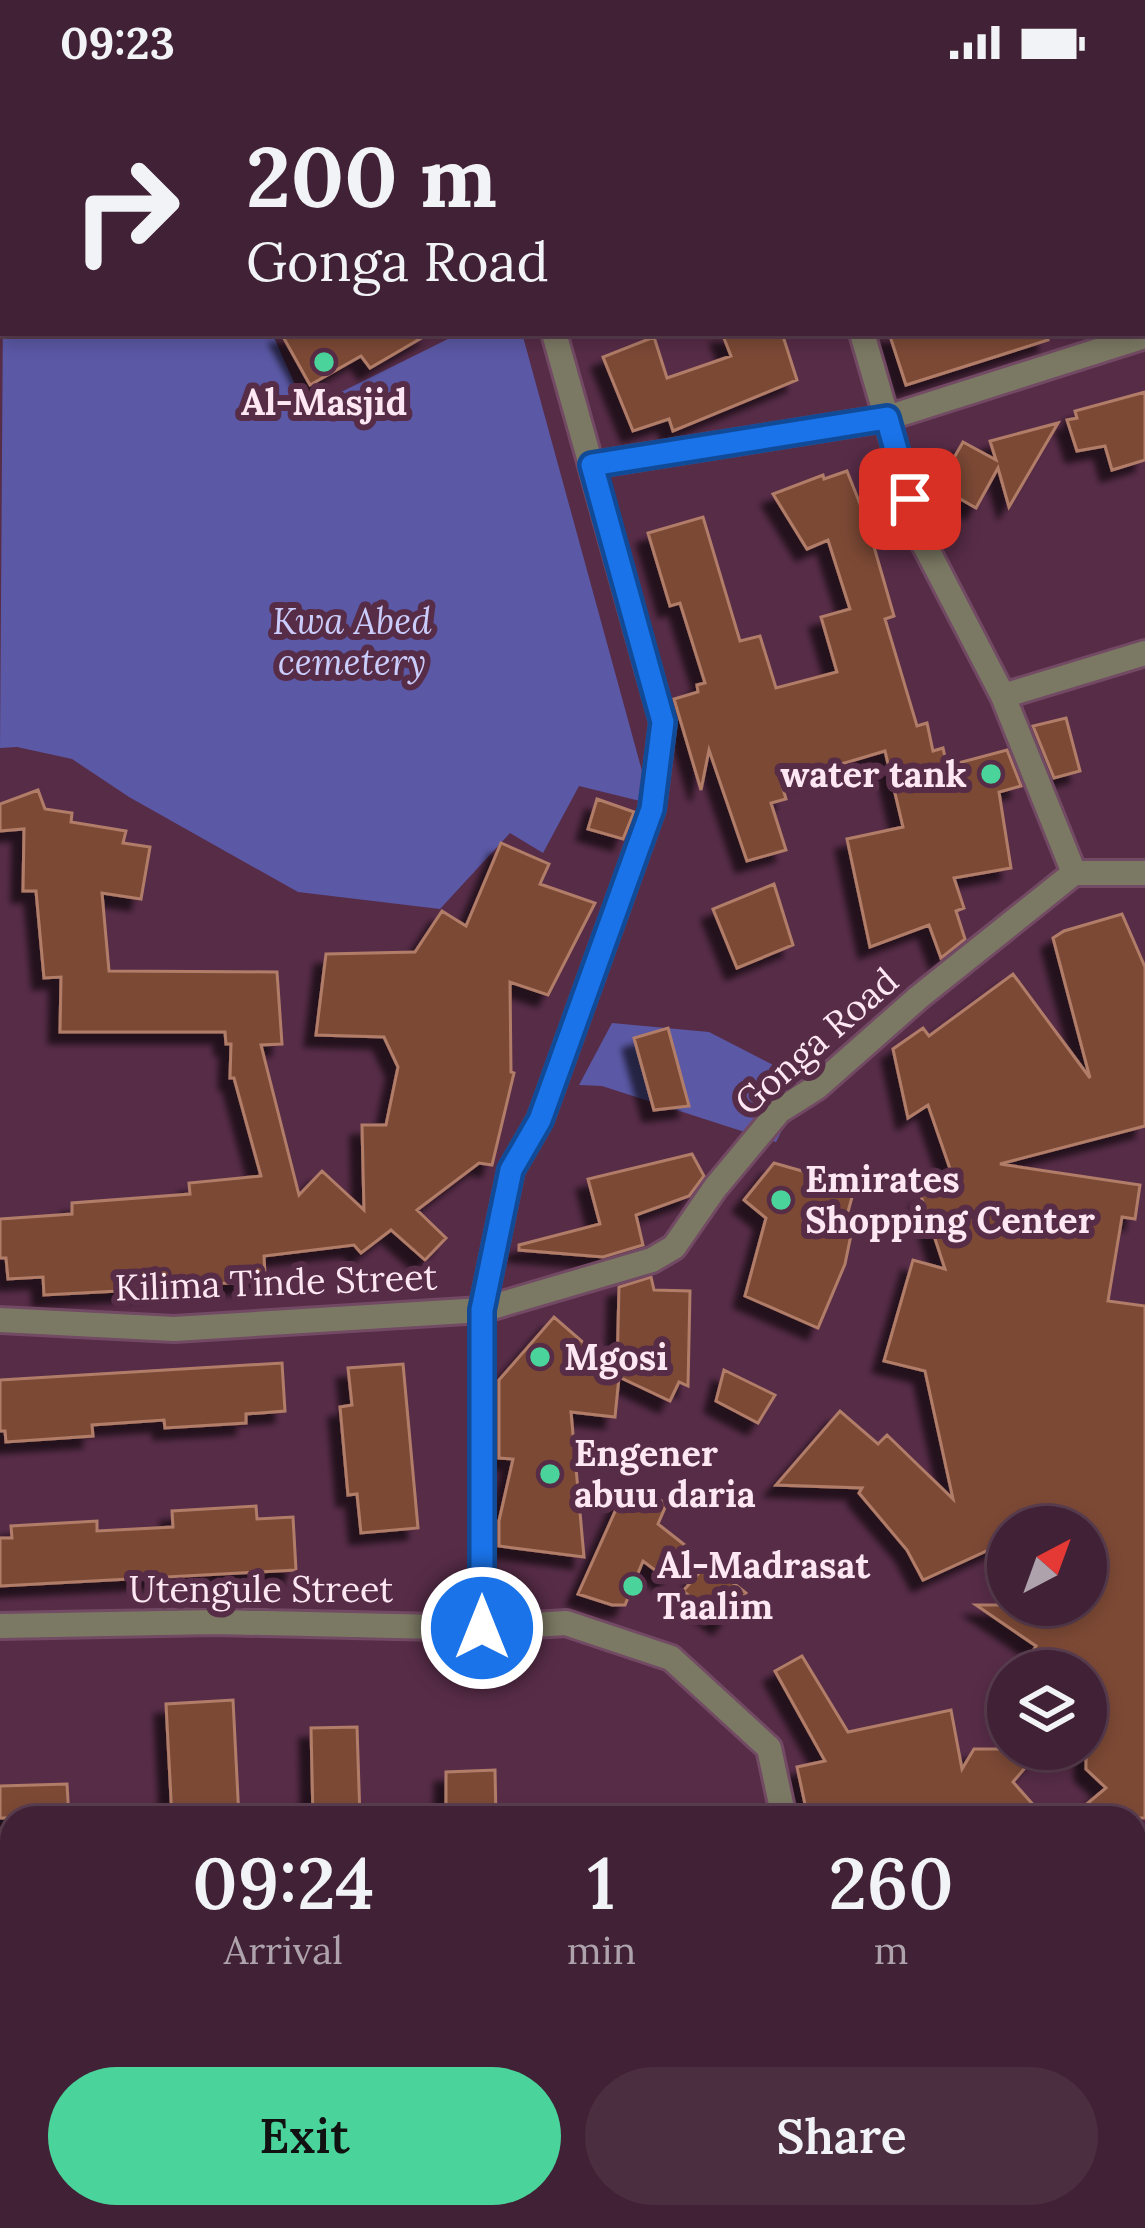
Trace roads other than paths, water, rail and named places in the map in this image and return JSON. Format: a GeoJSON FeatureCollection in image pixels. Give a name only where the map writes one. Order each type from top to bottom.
{"type":"FeatureCollection","features":[{"type":"Feature","properties":{"kind":"street"},"geometry":{"type":"LineString","coordinates":[[482,1628],[482,1310],[511,1170],[540,1120],[652,809],[663,722],[555,336]]}},
{"type":"Feature","properties":{"kind":"street"},"geometry":{"type":"LineString","coordinates":[[863,336],[922,540],[1003,696],[1074,873],[1145,872]]}},
{"type":"Feature","properties":{"kind":"street"},"geometry":{"type":"LineString","coordinates":[[592,465],[887,418],[1145,336]]}},
{"type":"Feature","properties":{"kind":"street"},"geometry":{"type":"LineString","coordinates":[[1003,696],[1145,653]]}},
{"type":"Feature","properties":{"kind":"street","name":"Gonga Road"},"geometry":{"type":"LineString","coordinates":[[482,1310],[652,1260],[674,1247],[778,1112],[817,1087],[1074,873]]}},
{"type":"Feature","properties":{"kind":"street","name":"Kilima Tinde Street"},"geometry":{"type":"LineString","coordinates":[[0,1320],[174,1329],[482,1310]]}},
{"type":"Feature","properties":{"kind":"street","name":"Utengule Street"},"geometry":{"type":"LineString","coordinates":[[0,1625],[216,1622],[482,1628],[566,1623],[671,1658],[769,1748],[781,1806]]}},
{"type":"Feature","properties":{"kind":"place","name":"Al-Masjid"},"geometry":{"type":"Point","coordinates":[324,362]}},
{"type":"Feature","properties":{"kind":"place","name":"water tank"},"geometry":{"type":"Point","coordinates":[991,774]}},
{"type":"Feature","properties":{"kind":"place","name":"Emirates Shopping Center"},"geometry":{"type":"Point","coordinates":[781,1200]}},
{"type":"Feature","properties":{"kind":"place","name":"Mgosi"},"geometry":{"type":"Point","coordinates":[540,1357]}},
{"type":"Feature","properties":{"kind":"place","name":"Engener abuu daria"},"geometry":{"type":"Point","coordinates":[550,1474]}},
{"type":"Feature","properties":{"kind":"place","name":"Al-Madrasat Taalim"},"geometry":{"type":"Point","coordinates":[633,1586]}},
{"type":"Feature","properties":{"kind":"park label","name":"Kwa Abed cemetery"},"geometry":{"type":"Point","coordinates":[352,642]}}]}
